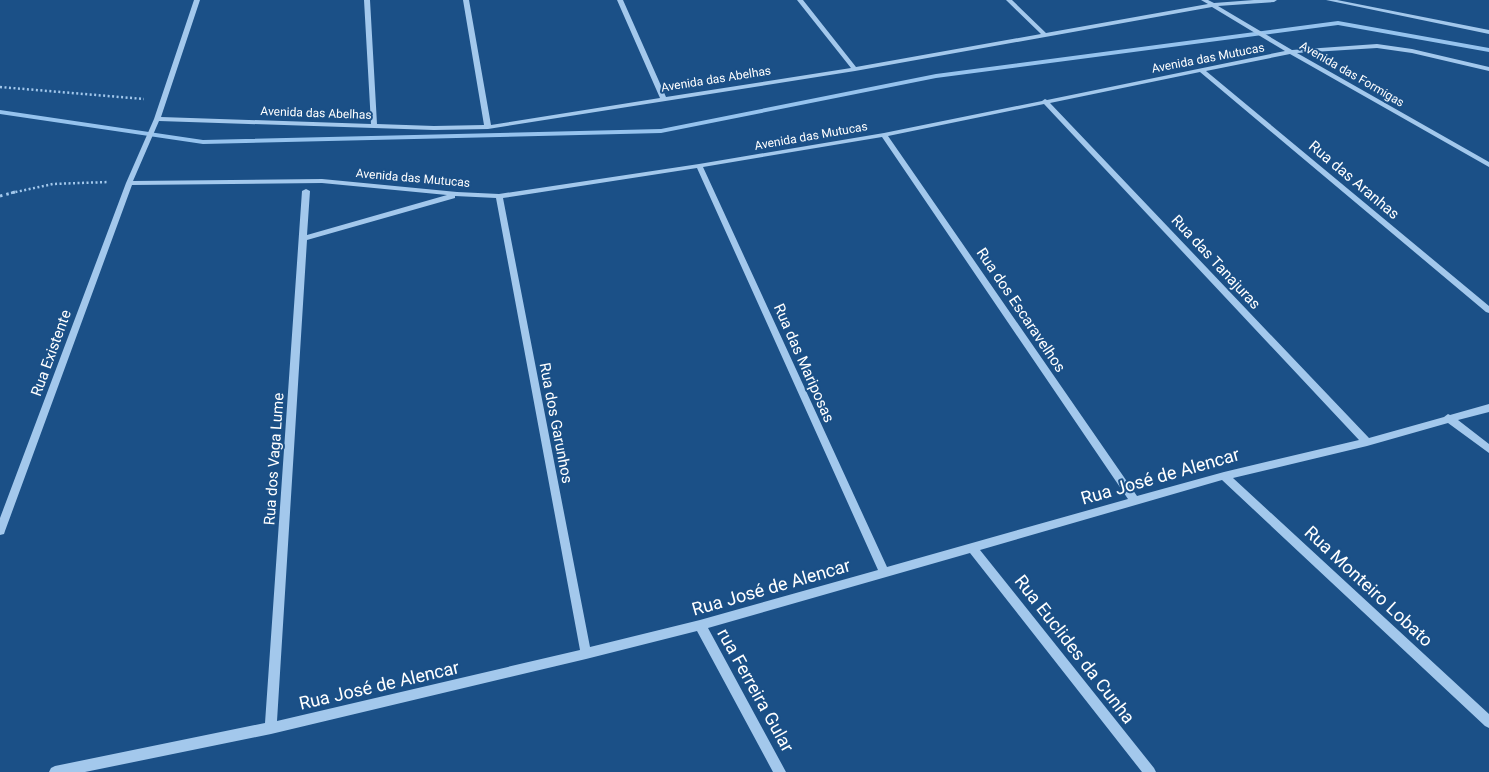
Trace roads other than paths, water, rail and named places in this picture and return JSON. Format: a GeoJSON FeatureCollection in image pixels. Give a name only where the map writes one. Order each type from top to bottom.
{"type":"FeatureCollection","features":[{"type":"Feature","properties":{"kind":"street"},"geometry":{"type":"LineString","coordinates":[[155,121],[197,0]]}},
{"type":"Feature","properties":{"kind":"street"},"geometry":{"type":"LineString","coordinates":[[367,0],[374,126]]}},
{"type":"Feature","properties":{"kind":"street"},"geometry":{"type":"LineString","coordinates":[[466,0],[488,127]]}},
{"type":"Feature","properties":{"kind":"street"},"geometry":{"type":"LineString","coordinates":[[620,0],[663,98]]}},
{"type":"Feature","properties":{"kind":"street"},"geometry":{"type":"LineString","coordinates":[[800,0],[855,69]]}},
{"type":"Feature","properties":{"kind":"street"},"geometry":{"type":"LineString","coordinates":[[1009,0],[1045,35]]}},
{"type":"Feature","properties":{"kind":"street","name":"Avenida das Formigas"},"geometry":{"type":"LineString","coordinates":[[1204,0],[1489,165]]}},
{"type":"Feature","properties":{"kind":"street","name":"Avenida das Abelhas"},"geometry":{"type":"LineString","coordinates":[[155,121],[488,127],[855,69],[1214,5],[1274,0]]}},
{"type":"Feature","properties":{"kind":"street"},"geometry":{"type":"LineString","coordinates":[[1329,0],[1489,32]]}},
{"type":"Feature","properties":{"kind":"street","name":"Avenida das Mutucas"},"geometry":{"type":"LineString","coordinates":[[129,183],[322,181],[457,194],[499,196],[699,166],[884,134],[1291,52],[1377,46],[1412,51],[1489,69]]}},
{"type":"Feature","properties":{"kind":"street","name":"Rua das Aranhas"},"geometry":{"type":"LineString","coordinates":[[1202,70],[1489,310]]}},
{"type":"Feature","properties":{"kind":"street","name":"Rua das Tanajuras"},"geometry":{"type":"LineString","coordinates":[[1045,101],[1367,442]]}},
{"type":"Feature","properties":{"kind":"street","name":"Rua Existente"},"geometry":{"type":"LineString","coordinates":[[0,532],[129,183],[155,121]]}},
{"type":"Feature","properties":{"kind":"street","name":"Rua dos Escaravelhos"},"geometry":{"type":"LineString","coordinates":[[884,134],[1135,501]]}},
{"type":"Feature","properties":{"kind":"street","name":"Rua das Mariposas"},"geometry":{"type":"LineString","coordinates":[[699,166],[884,572]]}},
{"type":"Feature","properties":{"kind":"street","name":"Rua dos Vaga Lume"},"geometry":{"type":"LineString","coordinates":[[271,728],[306,192]]}},
{"type":"Feature","properties":{"kind":"street"},"geometry":{"type":"LineString","coordinates":[[304,238],[457,194]]}},
{"type":"Feature","properties":{"kind":"street","name":"Rua dos Garunhos"},"geometry":{"type":"LineString","coordinates":[[499,196],[586,654]]}},
{"type":"Feature","properties":{"kind":"street","name":"Rua José de Alencar"},"geometry":{"type":"LineString","coordinates":[[55,772],[271,728],[700,626],[1224,476],[1367,442],[1489,408]]}},
{"type":"Feature","properties":{"kind":"street"},"geometry":{"type":"LineString","coordinates":[[1448,418],[1489,449]]}},
{"type":"Feature","properties":{"kind":"street","name":"Rua Monteiro Lobato"},"geometry":{"type":"LineString","coordinates":[[1224,476],[1489,722]]}},
{"type":"Feature","properties":{"kind":"street","name":"Rua Euclides da Cunha"},"geometry":{"type":"LineString","coordinates":[[972,548],[1150,772]]}},
{"type":"Feature","properties":{"kind":"street","name":"rua Ferreira Gular"},"geometry":{"type":"LineString","coordinates":[[700,626],[780,772]]}},
{"type":"Feature","properties":{"kind":"waterway"},"geometry":{"type":"LineString","coordinates":[[0,112],[203,142],[661,131],[936,76],[1338,23],[1489,50]]}}]}
